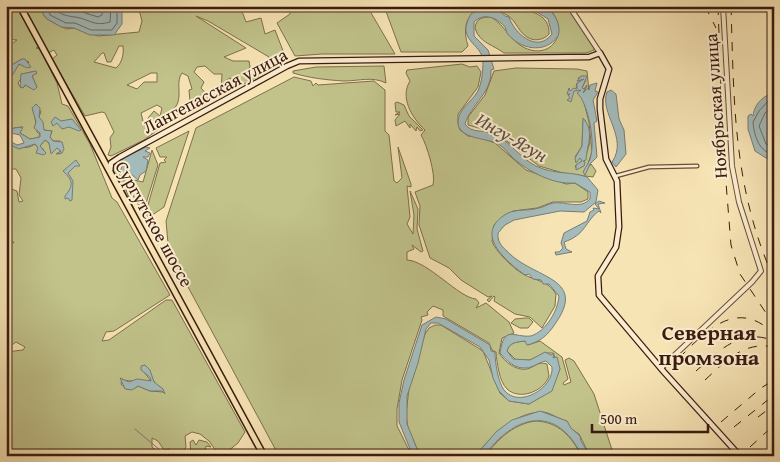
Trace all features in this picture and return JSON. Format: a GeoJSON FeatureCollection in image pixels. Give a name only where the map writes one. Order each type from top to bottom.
{"type":"FeatureCollection","features":[{"type":"Feature","properties":{"kind":"main road","name":"Сургутское шоссе"},"geometry":{"type":"LineString","coordinates":[[20,6],[264,456]]}},
{"type":"Feature","properties":{"kind":"main road"},"geometry":{"type":"LineString","coordinates":[[600,53],[608,69],[599,102],[605,155],[616,176],[618,237],[614,250],[599,272],[598,292],[602,300],[740,456]]}},
{"type":"Feature","properties":{"kind":"main road","name":"Лангепасская улица"},"geometry":{"type":"LineString","coordinates":[[105,164],[295,62],[310,60],[589,56],[600,53]]}},
{"type":"Feature","properties":{"kind":"main road"},"geometry":{"type":"LineString","coordinates":[[100,153],[105,158],[115,158],[110,168],[114,180]]}},
{"type":"Feature","properties":{"kind":"street"},"geometry":{"type":"LineString","coordinates":[[569,6],[600,53]]}},
{"type":"Feature","properties":{"kind":"street","name":"Ноябрьская улица"},"geometry":{"type":"LineString","coordinates":[[661,368],[752,282],[761,270],[739,202],[732,166],[723,6]]}},
{"type":"Feature","properties":{"kind":"street"},"geometry":{"type":"LineString","coordinates":[[616,176],[644,168],[697,166]]}},
{"type":"Feature","properties":{"kind":"green space"},"geometry":{"type":"Polygon","coordinates":[[[6,6],[16,6],[39,47],[36,48],[40,49],[57,83],[62,104],[68,106],[90,144],[112,198],[117,202],[170,295],[114,331],[106,332],[102,341],[109,340],[166,300],[172,300],[245,432],[238,443],[222,456],[219,455],[209,441],[200,434],[192,432],[185,436],[186,447],[181,456],[172,456],[169,449],[164,450],[158,441],[152,438],[152,447],[163,456],[6,456],[6,352],[23,350],[25,347],[16,342],[6,349],[6,239],[14,243],[6,231],[6,187],[17,191],[19,202],[23,201],[19,195],[21,178],[16,169],[8,169],[9,186],[6,185],[6,143],[24,148],[35,144],[38,148],[44,150],[40,146],[45,140],[49,143],[51,151],[57,147],[61,149],[58,154],[62,153],[60,141],[53,141],[50,137],[52,131],[44,130],[39,117],[41,111],[34,110],[37,132],[40,134],[38,138],[30,139],[20,133],[22,127],[14,128],[6,134],[6,72],[8,77],[19,64],[25,66],[29,62],[22,59],[10,66],[6,71],[6,58],[9,57],[6,48],[17,40],[6,39],[6,33],[10,33],[7,24],[6,6]],[[37,73],[24,74],[18,83],[20,87],[23,88],[25,85],[37,87],[32,76],[37,73]],[[145,365],[141,368],[151,381],[122,380],[121,384],[124,388],[129,389],[138,386],[150,391],[163,392],[163,389],[156,385],[145,365]]]}},
{"type":"Feature","properties":{"kind":"green space"},"geometry":{"type":"Polygon","coordinates":[[[23,6],[45,6],[43,14],[47,19],[66,29],[74,28],[98,36],[139,32],[142,21],[138,6],[240,6],[246,22],[261,18],[265,34],[275,30],[287,61],[242,85],[233,82],[230,78],[225,81],[225,89],[221,91],[222,74],[214,74],[205,66],[197,67],[194,72],[204,82],[201,88],[209,97],[205,103],[176,116],[182,112],[184,106],[190,101],[189,90],[192,89],[188,76],[182,73],[179,80],[178,102],[169,115],[167,123],[144,140],[111,156],[108,155],[111,147],[110,138],[114,132],[105,113],[85,116],[52,59],[57,55],[54,50],[48,53],[23,6]],[[196,16],[246,48],[224,57],[233,61],[249,61],[250,67],[245,72],[247,76],[254,75],[260,65],[267,62],[269,57],[208,21],[196,16]],[[119,46],[111,62],[107,62],[104,53],[102,53],[94,62],[116,68],[122,58],[123,46],[119,46]],[[151,73],[127,85],[137,89],[144,82],[157,82],[157,73],[151,73]],[[157,105],[141,113],[144,125],[150,129],[156,126],[156,122],[148,121],[148,118],[154,111],[160,116],[162,108],[157,105]]]}},
{"type":"Feature","properties":{"kind":"green space"},"geometry":{"type":"Polygon","coordinates":[[[291,6],[367,6],[395,54],[295,56],[277,23],[290,14],[291,6]]]}},
{"type":"Feature","properties":{"kind":"green space"},"geometry":{"type":"Polygon","coordinates":[[[384,6],[516,6],[543,18],[548,27],[549,34],[541,39],[531,39],[507,15],[488,9],[473,13],[469,19],[466,26],[468,46],[462,52],[401,52],[384,6]]]}},
{"type":"Feature","properties":{"kind":"green space"},"geometry":{"type":"Polygon","coordinates":[[[546,6],[567,6],[594,46],[594,50],[586,53],[504,53],[483,40],[475,28],[480,19],[491,17],[520,45],[535,51],[544,50],[556,40],[558,32],[558,23],[554,14],[546,6]]]}},
{"type":"Feature","properties":{"kind":"green space"},"geometry":{"type":"Polygon","coordinates":[[[462,64],[470,67],[477,66],[481,72],[478,87],[458,114],[460,130],[468,136],[479,137],[495,143],[526,170],[566,184],[575,183],[588,192],[588,199],[581,202],[553,202],[537,208],[513,211],[494,225],[492,241],[501,255],[519,272],[545,283],[556,294],[555,306],[542,328],[530,317],[515,314],[494,301],[494,296],[489,302],[487,300],[492,296],[488,297],[461,280],[449,268],[430,258],[419,225],[420,206],[415,192],[433,185],[434,180],[428,153],[421,135],[425,130],[415,119],[408,107],[406,94],[410,81],[406,73],[407,70],[462,64]]]}},
{"type":"Feature","properties":{"kind":"green space"},"geometry":{"type":"Polygon","coordinates":[[[384,66],[386,83],[371,79],[344,81],[325,79],[293,73],[293,71],[316,67],[384,66]]]}},
{"type":"Feature","properties":{"kind":"green space"},"geometry":{"type":"Polygon","coordinates":[[[516,68],[577,69],[587,71],[589,91],[583,93],[587,86],[584,89],[582,88],[586,80],[584,76],[578,78],[584,79],[577,83],[576,87],[581,91],[589,122],[592,152],[585,172],[591,164],[596,171],[593,177],[563,173],[539,166],[496,133],[468,125],[468,117],[485,95],[494,71],[516,68]],[[585,120],[583,121],[582,146],[575,157],[582,159],[575,166],[577,169],[583,165],[590,142],[585,120]]]}},
{"type":"Feature","properties":{"kind":"green space"},"geometry":{"type":"Polygon","coordinates":[[[294,77],[311,81],[313,86],[316,83],[318,85],[374,81],[385,90],[385,131],[389,135],[394,181],[397,183],[402,178],[398,147],[411,184],[411,187],[407,186],[410,217],[407,224],[413,234],[414,215],[410,191],[418,209],[417,229],[423,251],[421,252],[412,245],[414,249],[407,252],[407,260],[424,266],[461,293],[476,299],[479,303],[476,308],[486,303],[509,322],[514,333],[502,338],[499,353],[508,363],[519,369],[527,369],[544,363],[547,364],[549,376],[542,386],[531,393],[512,393],[504,386],[499,372],[496,352],[492,350],[489,343],[443,316],[443,310],[433,306],[427,312],[428,315],[421,317],[422,320],[402,380],[397,409],[397,426],[412,456],[279,456],[173,259],[163,249],[168,243],[166,221],[196,128],[294,77]]]}},
{"type":"Feature","properties":{"kind":"green space"},"geometry":{"type":"Polygon","coordinates":[[[395,103],[404,105],[409,116],[423,130],[420,131],[417,127],[416,131],[410,124],[410,128],[405,121],[396,126],[395,120],[400,114],[395,115],[400,112],[396,112],[395,103]]]}},
{"type":"Feature","properties":{"kind":"green space"},"geometry":{"type":"Polygon","coordinates":[[[189,131],[164,207],[148,218],[146,212],[160,163],[166,162],[164,160],[167,157],[160,157],[156,148],[189,131]]]}},
{"type":"Feature","properties":{"kind":"green space"},"geometry":{"type":"Polygon","coordinates":[[[152,150],[158,165],[143,213],[131,192],[126,190],[139,221],[115,177],[112,165],[121,159],[115,168],[125,183],[132,183],[134,180],[143,182],[152,150]]]}},
{"type":"Feature","properties":{"kind":"green space"},"geometry":{"type":"Polygon","coordinates":[[[529,318],[533,322],[528,328],[520,328],[511,323],[515,319],[529,318]]]}},
{"type":"Feature","properties":{"kind":"green space"},"geometry":{"type":"Polygon","coordinates":[[[441,325],[483,351],[500,393],[509,401],[529,404],[549,392],[560,369],[553,353],[545,353],[530,360],[516,360],[507,351],[511,344],[525,341],[528,345],[540,341],[562,357],[568,379],[563,383],[564,385],[571,382],[565,360],[569,358],[574,361],[594,394],[614,456],[590,456],[579,434],[570,428],[567,421],[541,412],[531,413],[513,421],[489,440],[475,456],[420,456],[408,428],[406,415],[409,388],[425,334],[429,328],[441,325]]]}},
{"type":"Feature","properties":{"kind":"green space"},"geometry":{"type":"Polygon","coordinates":[[[536,421],[558,427],[569,436],[581,456],[486,456],[507,433],[528,422],[536,421]]]}},
{"type":"Feature","properties":{"kind":"green space"},"geometry":{"type":"Polygon","coordinates":[[[193,440],[196,445],[199,440],[207,442],[211,447],[206,446],[204,456],[191,456],[190,442],[193,440]]]}},
{"type":"Feature","properties":{"kind":"water","name":"Ингу-Ягун"},"geometry":{"type":"Polygon","coordinates":[[[538,5],[551,11],[558,23],[558,36],[546,46],[532,48],[512,39],[505,27],[490,17],[482,17],[474,22],[474,36],[488,50],[494,69],[491,70],[485,92],[465,124],[471,129],[499,137],[536,166],[550,171],[587,177],[598,190],[596,202],[584,212],[560,211],[514,220],[505,225],[498,233],[500,243],[511,255],[555,282],[562,289],[565,298],[563,309],[555,324],[546,335],[540,340],[527,345],[525,341],[514,343],[507,351],[513,359],[530,360],[545,352],[551,355],[554,353],[553,358],[557,357],[560,369],[552,391],[529,404],[509,401],[499,391],[493,378],[489,360],[480,347],[438,323],[431,323],[426,329],[418,363],[407,396],[407,424],[420,456],[413,456],[399,422],[399,403],[404,380],[422,325],[436,317],[446,319],[490,345],[491,351],[495,352],[500,382],[504,390],[510,395],[526,397],[542,389],[551,375],[552,367],[546,361],[528,368],[522,368],[512,364],[500,353],[504,338],[507,335],[531,336],[542,330],[554,314],[559,296],[549,284],[543,284],[541,280],[533,279],[529,274],[525,275],[502,255],[492,238],[493,229],[497,221],[508,213],[541,208],[553,203],[582,204],[590,199],[590,192],[575,183],[550,180],[534,173],[519,163],[499,144],[467,135],[459,128],[458,122],[460,113],[478,91],[482,72],[482,55],[471,41],[466,30],[471,14],[485,9],[499,11],[509,17],[521,35],[533,42],[546,40],[552,34],[548,19],[537,12],[519,6],[538,5]]]}},
{"type":"Feature","properties":{"kind":"water"},"geometry":{"type":"Polygon","coordinates":[[[43,6],[122,6],[122,24],[114,35],[90,35],[74,28],[61,27],[47,19],[43,14],[43,6]]]}},
{"type":"Feature","properties":{"kind":"water"},"geometry":{"type":"Polygon","coordinates":[[[25,59],[31,67],[27,68],[19,64],[12,76],[8,77],[6,71],[10,66],[25,59]]]}},
{"type":"Feature","properties":{"kind":"water"},"geometry":{"type":"Polygon","coordinates":[[[36,71],[37,73],[32,76],[37,87],[34,90],[25,85],[23,88],[20,87],[21,74],[36,71]]]}},
{"type":"Feature","properties":{"kind":"water"},"geometry":{"type":"Polygon","coordinates":[[[581,76],[587,76],[582,88],[584,89],[587,85],[583,93],[588,88],[589,90],[590,85],[597,83],[595,91],[598,92],[593,100],[597,121],[594,123],[597,157],[590,164],[585,175],[583,172],[589,162],[592,139],[587,112],[581,97],[577,93],[581,90],[574,91],[571,102],[567,100],[570,98],[568,95],[570,94],[567,94],[569,88],[570,91],[574,88],[577,89],[577,83],[584,79],[577,81],[581,76]]]}},
{"type":"Feature","properties":{"kind":"water"},"geometry":{"type":"Polygon","coordinates":[[[611,90],[616,94],[619,119],[624,130],[626,154],[616,167],[612,162],[616,153],[616,135],[606,100],[607,92],[611,90]]]}},
{"type":"Feature","properties":{"kind":"water"},"geometry":{"type":"Polygon","coordinates":[[[771,94],[774,96],[774,159],[766,158],[755,151],[748,129],[748,116],[751,114],[753,116],[759,102],[771,94]]]}},
{"type":"Feature","properties":{"kind":"water"},"geometry":{"type":"Polygon","coordinates":[[[36,104],[40,108],[39,117],[43,122],[44,130],[52,131],[50,137],[53,141],[62,142],[64,149],[62,153],[56,154],[61,151],[57,148],[51,154],[49,143],[45,140],[40,146],[46,153],[44,155],[36,153],[38,148],[35,144],[19,149],[6,143],[6,139],[17,145],[24,143],[20,135],[11,133],[6,136],[14,128],[23,127],[20,133],[30,139],[40,137],[40,133],[34,128],[36,122],[32,108],[36,104]]]}},
{"type":"Feature","properties":{"kind":"water"},"geometry":{"type":"Polygon","coordinates":[[[55,117],[61,121],[72,119],[81,130],[69,127],[62,129],[57,123],[53,126],[51,122],[55,117]]]}},
{"type":"Feature","properties":{"kind":"water"},"geometry":{"type":"Polygon","coordinates":[[[583,118],[589,128],[589,138],[586,160],[583,161],[585,162],[584,166],[576,170],[576,165],[582,161],[580,158],[576,163],[575,158],[582,146],[583,118]]]}},
{"type":"Feature","properties":{"kind":"water"},"geometry":{"type":"Polygon","coordinates":[[[146,147],[150,148],[145,151],[150,153],[148,157],[143,157],[148,160],[146,171],[140,175],[138,180],[131,174],[128,177],[131,182],[125,182],[120,171],[123,165],[120,163],[116,169],[117,164],[125,157],[146,147]]]}},
{"type":"Feature","properties":{"kind":"water"},"geometry":{"type":"Polygon","coordinates":[[[76,160],[80,166],[75,166],[68,173],[73,181],[72,200],[70,201],[68,198],[65,199],[65,196],[70,189],[71,181],[63,171],[76,160]]]}},
{"type":"Feature","properties":{"kind":"water"},"geometry":{"type":"Polygon","coordinates":[[[599,201],[605,203],[598,204],[601,213],[599,211],[594,215],[577,236],[564,242],[566,249],[572,252],[556,255],[555,252],[559,252],[563,248],[561,243],[564,233],[587,221],[590,212],[594,210],[593,208],[599,209],[595,204],[599,201]]]}},
{"type":"Feature","properties":{"kind":"water"},"geometry":{"type":"Polygon","coordinates":[[[145,365],[150,370],[154,382],[163,389],[165,394],[162,391],[150,391],[138,386],[132,390],[125,389],[120,378],[129,382],[137,379],[151,381],[150,377],[141,370],[141,366],[145,365]]]}},
{"type":"Feature","properties":{"kind":"water"},"geometry":{"type":"Polygon","coordinates":[[[540,411],[567,421],[571,428],[580,436],[590,456],[582,456],[572,439],[560,428],[547,422],[534,421],[521,424],[508,431],[484,456],[475,456],[497,431],[512,420],[540,411]]]}},
{"type":"Feature","properties":{"kind":"waterway"},"geometry":{"type":"LineString","coordinates":[[135,429],[167,456]]}},
{"type":"Feature","properties":{"kind":"railway"},"geometry":{"type":"LineString","coordinates":[[705,6],[716,28]]}},
{"type":"Feature","properties":{"kind":"railway"},"geometry":{"type":"LineString","coordinates":[[718,6],[723,145],[731,245],[740,274],[774,325]]}},
{"type":"Feature","properties":{"kind":"railway"},"geometry":{"type":"LineString","coordinates":[[731,6],[735,111],[743,178],[750,212],[774,279]]}},
{"type":"Feature","properties":{"kind":"railway"},"geometry":{"type":"LineString","coordinates":[[768,298],[774,307]]}},
{"type":"Feature","properties":{"kind":"railway"},"geometry":{"type":"LineString","coordinates":[[679,358],[711,329],[735,318],[747,318],[760,323],[774,334]]}},
{"type":"Feature","properties":{"kind":"railway"},"geometry":{"type":"LineString","coordinates":[[696,371],[722,349],[741,339],[762,337],[774,341]]}},
{"type":"Feature","properties":{"kind":"railway"},"geometry":{"type":"LineString","coordinates":[[705,380],[728,360],[744,350],[753,347],[774,347]]}},
{"type":"Feature","properties":{"kind":"railway"},"geometry":{"type":"LineString","coordinates":[[721,422],[761,388],[774,380]]}},
{"type":"Feature","properties":{"kind":"railway"},"geometry":{"type":"LineString","coordinates":[[734,427],[774,395]]}},
{"type":"Feature","properties":{"kind":"railway"},"geometry":{"type":"LineString","coordinates":[[758,417],[774,405]]}},
{"type":"Feature","properties":{"kind":"railway"},"geometry":{"type":"LineString","coordinates":[[750,447],[774,425]]}},
{"type":"Feature","properties":{"kind":"district","name":"Северная промзона"},"geometry":{"type":"Point","coordinates":[709,345]}}]}
